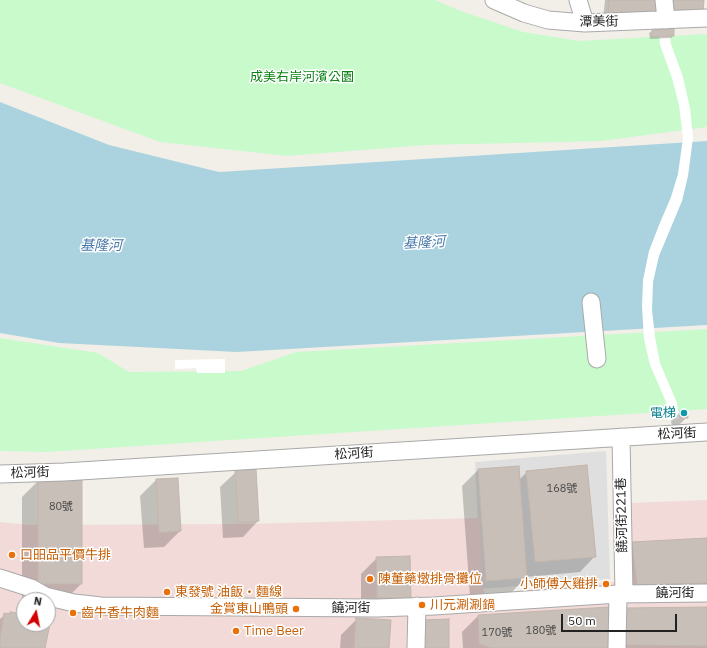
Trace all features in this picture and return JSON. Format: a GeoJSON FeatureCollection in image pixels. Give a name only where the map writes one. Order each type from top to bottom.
{"type":"FeatureCollection","features":[{"type":"Feature","properties":{"kind":"street","name":"潭美街"},"geometry":{"type":"LineString","coordinates":[[494,0],[524,13],[548,20],[585,23],[707,18]]}},
{"type":"Feature","properties":{"kind":"street"},"geometry":{"type":"LineString","coordinates":[[578,0],[585,23]]}},
{"type":"Feature","properties":{"kind":"street"},"geometry":{"type":"LineString","coordinates":[[664,0],[666,20]]}},
{"type":"Feature","properties":{"kind":"street"},"geometry":{"type":"LineString","coordinates":[[591,302],[597,359]]}},
{"type":"Feature","properties":{"kind":"street","name":"松河街"},"geometry":{"type":"LineString","coordinates":[[0,474],[64,472],[707,432]]}},
{"type":"Feature","properties":{"kind":"street","name":"饒河街221巷"},"geometry":{"type":"LineString","coordinates":[[617,648],[621,594],[621,437]]}},
{"type":"Feature","properties":{"kind":"street","name":"饒河街"},"geometry":{"type":"LineString","coordinates":[[0,578],[30,588],[45,596],[74,603],[101,606],[377,608],[621,594],[707,593]]}},
{"type":"Feature","properties":{"kind":"street"},"geometry":{"type":"LineString","coordinates":[[416,606],[416,648]]}},
{"type":"Feature","properties":{"kind":"shaded area"},"geometry":{"type":"Polygon","coordinates":[[[606,451],[610,579],[481,589],[475,462],[606,451]]]}},
{"type":"Feature","properties":{"kind":"shaded area"},"geometry":{"type":"Polygon","coordinates":[[[707,500],[707,648],[0,648],[0,522],[29,525],[242,524],[479,518],[484,594],[624,581],[629,503],[707,500]]]}},
{"type":"Feature","properties":{"kind":"green space","name":"成美右岸河濱公園"},"geometry":{"type":"Polygon","coordinates":[[[0,0],[435,0],[458,10],[523,32],[579,41],[707,34],[707,127],[601,141],[426,145],[287,156],[160,142],[0,83],[0,0]]]}},
{"type":"Feature","properties":{"kind":"green space"},"geometry":{"type":"Polygon","coordinates":[[[707,329],[707,409],[46,452],[0,451],[0,338],[98,353],[129,372],[241,371],[296,352],[707,329]]]}},
{"type":"Feature","properties":{"kind":"water","name":"基隆河"},"geometry":{"type":"Polygon","coordinates":[[[0,102],[109,145],[219,172],[707,141],[707,325],[237,352],[59,343],[0,333],[0,102]]]}},
{"type":"Feature","properties":{"kind":"pier"},"geometry":{"type":"Polygon","coordinates":[[[669,29],[671,44],[683,77],[690,108],[693,138],[688,176],[682,201],[659,256],[653,282],[652,310],[655,337],[660,363],[677,403],[679,419],[668,420],[666,402],[650,365],[644,339],[642,307],[643,280],[649,251],[671,197],[678,174],[683,138],[679,105],[672,78],[660,45],[659,30],[669,29]]]}},
{"type":"Feature","properties":{"kind":"pier"},"geometry":{"type":"Polygon","coordinates":[[[225,359],[225,373],[197,373],[196,368],[175,369],[175,360],[225,359]]]}},
{"type":"Feature","properties":{"kind":"building"},"geometry":{"type":"Polygon","coordinates":[[[609,0],[656,0],[658,14],[608,15],[609,0]]]}},
{"type":"Feature","properties":{"kind":"building"},"geometry":{"type":"Polygon","coordinates":[[[669,0],[704,0],[703,13],[672,13],[669,0]]]}},
{"type":"Feature","properties":{"kind":"building"},"geometry":{"type":"Polygon","coordinates":[[[674,28],[674,36],[652,37],[652,30],[674,28]]]}},
{"type":"Feature","properties":{"kind":"building","name":"電梯"},"geometry":{"type":"Polygon","coordinates":[[[680,411],[687,411],[688,418],[680,418],[680,411]]]}},
{"type":"Feature","properties":{"kind":"building"},"geometry":{"type":"Polygon","coordinates":[[[587,465],[596,557],[535,562],[526,471],[587,465]]]}},
{"type":"Feature","properties":{"kind":"building"},"geometry":{"type":"Polygon","coordinates":[[[519,466],[527,578],[486,581],[478,469],[519,466]]]}},
{"type":"Feature","properties":{"kind":"building"},"geometry":{"type":"Polygon","coordinates":[[[256,469],[259,521],[238,523],[235,471],[256,469]]]}},
{"type":"Feature","properties":{"kind":"building"},"geometry":{"type":"Polygon","coordinates":[[[178,478],[181,531],[159,533],[156,479],[178,478]]]}},
{"type":"Feature","properties":{"kind":"building"},"geometry":{"type":"Polygon","coordinates":[[[38,480],[82,480],[82,584],[38,584],[38,480]]]}},
{"type":"Feature","properties":{"kind":"building"},"geometry":{"type":"Polygon","coordinates":[[[707,538],[707,583],[637,585],[632,542],[707,538]]]}},
{"type":"Feature","properties":{"kind":"building"},"geometry":{"type":"Polygon","coordinates":[[[410,556],[411,598],[377,598],[376,557],[410,556]]]}},
{"type":"Feature","properties":{"kind":"building"},"geometry":{"type":"Polygon","coordinates":[[[609,607],[609,648],[491,648],[479,644],[478,615],[609,607]]]}},
{"type":"Feature","properties":{"kind":"building"},"geometry":{"type":"Polygon","coordinates":[[[707,607],[707,646],[624,645],[626,608],[707,607]]]}},
{"type":"Feature","properties":{"kind":"building"},"geometry":{"type":"Polygon","coordinates":[[[10,612],[16,613],[16,632],[48,632],[45,648],[0,648],[4,613],[10,614],[10,612]]]}},
{"type":"Feature","properties":{"kind":"building"},"geometry":{"type":"Polygon","coordinates":[[[356,618],[391,620],[389,648],[354,648],[356,618]]]}},
{"type":"Feature","properties":{"kind":"building"},"geometry":{"type":"Polygon","coordinates":[[[449,619],[449,648],[422,648],[422,620],[449,619]]]}},
{"type":"Feature","properties":{"kind":"place","name":"電梯"},"geometry":{"type":"Point","coordinates":[684,413]}},
{"type":"Feature","properties":{"kind":"place","name":"口昍品平價牛排"},"geometry":{"type":"Point","coordinates":[12,555]}},
{"type":"Feature","properties":{"kind":"place","name":"陳董藥燉排骨攤位"},"geometry":{"type":"Point","coordinates":[370,579]}},
{"type":"Feature","properties":{"kind":"place","name":"小師傅大雞排"},"geometry":{"type":"Point","coordinates":[606,584]}},
{"type":"Feature","properties":{"kind":"place","name":"東發號 油飯・麵線"},"geometry":{"type":"Point","coordinates":[167,592]}},
{"type":"Feature","properties":{"kind":"place","name":"川元涮涮鍋"},"geometry":{"type":"Point","coordinates":[422,605]}},
{"type":"Feature","properties":{"kind":"place","name":"金賞東山鴨頭"},"geometry":{"type":"Point","coordinates":[296,609]}},
{"type":"Feature","properties":{"kind":"place","name":"齒牛香牛肉麵"},"geometry":{"type":"Point","coordinates":[73,613]}},
{"type":"Feature","properties":{"kind":"place","name":"Time Beer"},"geometry":{"type":"Point","coordinates":[236,631]}}]}
